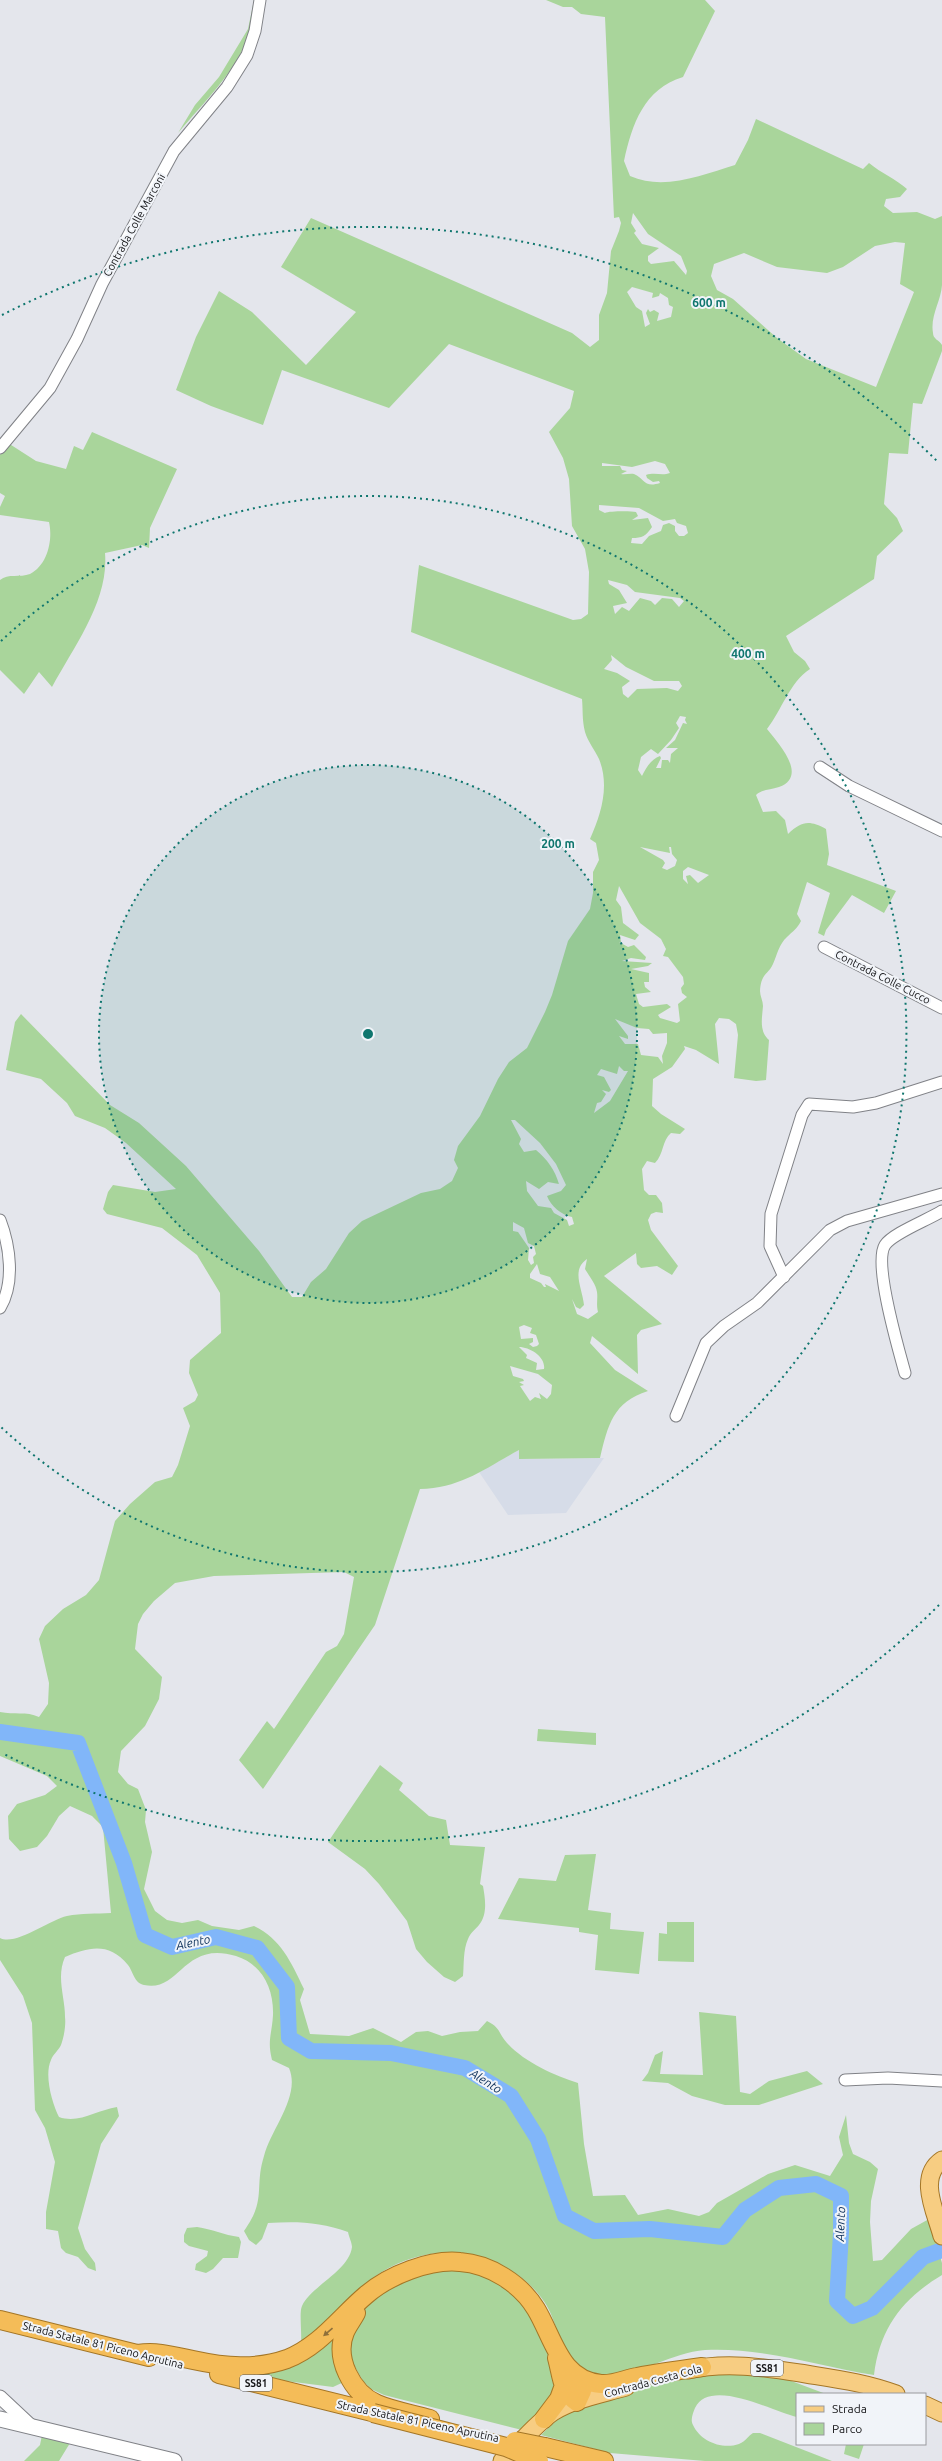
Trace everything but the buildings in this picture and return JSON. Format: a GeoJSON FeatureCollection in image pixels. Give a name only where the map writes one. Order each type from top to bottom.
{"type":"FeatureCollection","features":[{"type":"Feature","properties":{"kind":"highway"},"geometry":{"type":"LineString","coordinates":[[138,2354],[154,2352],[224,2366],[260,2365],[286,2359],[313,2345],[366,2294],[402,2274],[444,2261],[461,2262],[496,2273],[527,2296],[542,2320],[554,2347],[566,2367],[580,2379],[601,2384],[612,2384],[635,2377],[702,2367]]}},
{"type":"Feature","properties":{"kind":"highway"},"geometry":{"type":"LineString","coordinates":[[402,2274],[366,2301],[345,2332],[342,2346],[343,2360],[354,2384],[364,2396],[377,2404],[487,2436]]}},
{"type":"Feature","properties":{"kind":"highway","name":"Strada Statale 81 Piceno Aprutina"},"geometry":{"type":"LineString","coordinates":[[0,2320],[373,2413],[487,2436],[542,2454],[604,2461]]}},
{"type":"Feature","properties":{"kind":"highway"},"geometry":{"type":"LineString","coordinates":[[554,2347],[563,2388],[568,2396],[577,2402],[582,2391],[580,2379]]}},
{"type":"Feature","properties":{"kind":"highway"},"geometry":{"type":"LineString","coordinates":[[539,2424],[559,2399],[563,2388]]}},
{"type":"Feature","properties":{"kind":"highway"},"geometry":{"type":"LineString","coordinates":[[373,2413],[506,2447],[542,2454]]}},
{"type":"Feature","properties":{"kind":"main road"},"geometry":{"type":"LineString","coordinates":[[942,2160],[932,2168],[930,2174],[931,2197],[942,2236]]}},
{"type":"Feature","properties":{"kind":"main road","name":"Contrada Costa Cola"},"geometry":{"type":"LineString","coordinates":[[577,2402],[659,2377],[702,2367],[754,2366],[856,2382],[893,2393]]}},
{"type":"Feature","properties":{"kind":"main road","name":"SS81"},"geometry":{"type":"LineString","coordinates":[[502,2461],[539,2424],[577,2402]]}},
{"type":"Feature","properties":{"kind":"main road"},"geometry":{"type":"LineString","coordinates":[[926,2405],[942,2413]]}},
{"type":"Feature","properties":{"kind":"main road"},"geometry":{"type":"LineString","coordinates":[[0,2420],[31,2426],[174,2461]]}},
{"type":"Feature","properties":{"kind":"street","name":"Contrada Colle Marconi"},"geometry":{"type":"LineString","coordinates":[[0,448],[50,388],[77,339],[102,284],[174,151],[227,87],[247,55],[255,31],[260,0]]}},
{"type":"Feature","properties":{"kind":"street"},"geometry":{"type":"LineString","coordinates":[[820,767],[849,786],[942,831]]}},
{"type":"Feature","properties":{"kind":"street","name":"Contrada Colle Cucco"},"geometry":{"type":"LineString","coordinates":[[824,947],[942,1008]]}},
{"type":"Feature","properties":{"kind":"street"},"geometry":{"type":"LineString","coordinates":[[784,1277],[770,1246],[771,1214],[802,1115],[809,1104],[853,1108],[876,1103],[942,1082]]}},
{"type":"Feature","properties":{"kind":"street"},"geometry":{"type":"LineString","coordinates":[[676,1416],[706,1343],[724,1326],[757,1303],[830,1230],[846,1221],[942,1194]]}},
{"type":"Feature","properties":{"kind":"street"},"geometry":{"type":"LineString","coordinates":[[905,1374],[889,1311],[881,1255],[885,1245],[894,1237],[942,1211]]}},
{"type":"Feature","properties":{"kind":"street"},"geometry":{"type":"LineString","coordinates":[[0,1220],[6,1235],[9,1258],[8,1282],[0,1308]]}},
{"type":"Feature","properties":{"kind":"street"},"geometry":{"type":"LineString","coordinates":[[845,2080],[917,2078],[942,2080]]}},
{"type":"Feature","properties":{"kind":"street"},"geometry":{"type":"LineString","coordinates":[[0,2397],[31,2426]]}},
{"type":"Feature","properties":{"kind":"shaded area"},"geometry":{"type":"Polygon","coordinates":[[[519,1450],[519,1459],[604,1458],[566,1513],[508,1515],[479,1472],[519,1450]]]}},
{"type":"Feature","properties":{"kind":"green space"},"geometry":{"type":"Polygon","coordinates":[[[254,0],[258,0],[251,29],[244,47],[236,61],[228,74],[178,133],[195,105],[219,77],[248,29],[254,0]]]}},
{"type":"Feature","properties":{"kind":"green space"},"geometry":{"type":"Polygon","coordinates":[[[546,0],[705,0],[715,11],[683,77],[658,90],[649,99],[636,121],[624,161],[630,176],[656,182],[669,182],[696,177],[735,165],[748,140],[756,119],[863,169],[869,163],[898,182],[907,189],[900,197],[886,199],[884,206],[893,213],[917,212],[935,219],[942,216],[942,285],[932,327],[933,335],[942,345],[942,351],[922,404],[913,403],[908,454],[889,453],[884,504],[897,518],[903,531],[877,556],[874,579],[786,636],[794,652],[805,661],[810,669],[791,689],[767,729],[784,751],[791,768],[791,775],[788,782],[779,787],[756,795],[763,812],[776,811],[785,820],[788,834],[797,826],[806,823],[815,824],[826,829],[829,854],[827,865],[896,891],[884,913],[852,895],[826,930],[824,936],[818,933],[830,893],[807,882],[797,914],[801,921],[782,943],[771,968],[763,977],[761,985],[760,993],[763,1002],[762,1029],[769,1040],[766,1080],[756,1081],[734,1078],[738,1035],[736,1024],[729,1019],[719,1018],[715,1024],[719,1064],[696,1050],[684,1046],[685,1049],[672,1067],[653,1079],[652,1106],[661,1114],[685,1129],[680,1134],[671,1133],[666,1139],[660,1156],[655,1163],[647,1161],[642,1169],[644,1190],[649,1195],[656,1195],[662,1203],[663,1213],[656,1212],[651,1214],[648,1220],[651,1230],[678,1266],[672,1275],[657,1266],[641,1268],[637,1264],[636,1253],[604,1276],[662,1324],[641,1330],[637,1335],[638,1374],[592,1336],[590,1343],[615,1370],[648,1391],[627,1401],[614,1416],[609,1425],[600,1458],[519,1459],[519,1450],[460,1481],[435,1488],[420,1489],[375,1625],[263,1789],[239,1760],[267,1721],[274,1729],[326,1652],[337,1646],[344,1634],[354,1577],[344,1572],[214,1576],[175,1583],[154,1601],[143,1614],[138,1624],[135,1649],[162,1677],[159,1699],[145,1726],[121,1751],[118,1772],[128,1784],[138,1789],[146,1810],[145,1822],[152,1852],[144,1889],[155,1911],[167,1920],[182,1923],[198,1920],[212,1926],[239,1930],[254,1926],[263,1931],[284,1952],[304,1989],[300,2000],[310,2034],[349,2036],[373,2028],[401,2042],[416,2032],[428,2031],[442,2036],[460,2032],[478,2031],[487,2021],[492,2024],[497,2028],[507,2043],[522,2056],[540,2068],[578,2083],[584,2144],[593,2196],[625,2195],[638,2215],[668,2209],[699,2216],[709,2212],[717,2203],[768,2174],[795,2165],[830,2176],[843,2155],[839,2137],[846,2115],[849,2143],[853,2154],[870,2162],[878,2169],[871,2201],[870,2222],[873,2261],[882,2260],[911,2229],[929,2219],[942,2263],[942,2275],[915,2294],[895,2316],[882,2343],[877,2358],[874,2375],[769,2354],[726,2350],[691,2352],[623,2374],[595,2374],[578,2366],[571,2358],[561,2340],[550,2312],[541,2297],[529,2284],[508,2268],[500,2264],[483,2257],[465,2254],[428,2254],[394,2266],[363,2286],[341,2311],[301,2342],[302,2306],[313,2292],[344,2264],[349,2256],[352,2244],[348,2232],[318,2224],[289,2222],[268,2223],[262,2239],[256,2245],[249,2240],[244,2231],[251,2220],[258,2202],[261,2167],[264,2156],[288,2101],[292,2079],[289,2068],[272,2060],[270,2042],[273,2005],[269,1987],[265,1979],[253,1965],[245,1960],[236,1956],[218,1953],[204,1955],[193,1960],[166,1982],[156,1985],[144,1985],[138,1982],[128,1965],[121,1958],[106,1950],[90,1949],[82,1951],[65,1957],[62,1964],[61,1980],[65,2010],[65,2024],[61,2045],[51,2060],[48,2073],[54,2104],[59,2117],[66,2119],[81,2118],[117,2107],[119,2116],[101,2144],[78,2228],[85,2249],[95,2263],[96,2271],[88,2268],[78,2257],[66,2253],[61,2248],[58,2231],[46,2229],[46,2212],[55,2162],[45,2128],[35,2110],[32,2023],[23,1996],[0,1960],[0,1938],[7,1940],[23,1936],[67,1916],[111,1913],[103,1827],[92,1816],[70,1806],[59,1816],[47,1836],[37,1847],[20,1851],[9,1839],[8,1816],[17,1804],[45,1795],[57,1786],[47,1776],[0,1756],[0,1712],[29,1714],[39,1717],[48,1704],[49,1683],[39,1639],[45,1626],[63,1609],[86,1595],[99,1580],[115,1521],[130,1504],[155,1482],[172,1477],[178,1465],[190,1426],[183,1408],[195,1401],[198,1395],[189,1373],[190,1360],[221,1333],[220,1293],[197,1255],[162,1228],[107,1214],[103,1209],[108,1192],[113,1185],[155,1192],[176,1189],[126,1143],[105,1128],[75,1116],[67,1103],[41,1079],[6,1070],[15,1022],[21,1014],[110,1105],[139,1123],[186,1166],[259,1251],[292,1297],[302,1297],[311,1282],[326,1269],[349,1233],[362,1221],[421,1193],[440,1189],[452,1181],[458,1168],[454,1160],[458,1146],[480,1116],[498,1079],[509,1062],[527,1048],[552,995],[568,941],[590,909],[593,893],[593,872],[599,860],[596,843],[590,839],[601,810],[604,779],[599,759],[585,732],[582,699],[411,632],[419,565],[573,620],[581,619],[588,614],[589,572],[585,549],[572,526],[569,479],[563,458],[549,432],[570,408],[574,391],[449,344],[389,408],[282,370],[263,425],[211,406],[176,390],[196,337],[219,291],[252,312],[306,365],[356,312],[281,267],[311,218],[572,333],[590,347],[599,340],[599,315],[607,293],[611,251],[621,223],[619,217],[614,218],[605,17],[581,14],[572,7],[563,7],[546,0]],[[633,213],[631,223],[636,231],[634,233],[642,244],[659,248],[648,256],[648,261],[651,264],[674,261],[686,275],[687,271],[681,256],[648,234],[633,213]],[[895,242],[875,246],[843,267],[827,273],[777,267],[744,253],[714,264],[711,276],[717,290],[733,299],[777,338],[806,359],[876,387],[914,292],[900,284],[905,243],[895,242]],[[632,287],[627,292],[636,307],[642,311],[645,327],[650,324],[646,313],[648,309],[650,312],[654,310],[659,313],[657,321],[671,317],[673,307],[669,305],[668,298],[660,293],[659,296],[652,298],[653,293],[632,287]],[[655,461],[632,467],[602,463],[602,466],[620,466],[622,470],[627,471],[621,474],[634,474],[648,484],[660,483],[659,481],[653,482],[647,478],[646,475],[670,473],[665,464],[655,461]],[[599,505],[599,510],[605,513],[636,512],[638,516],[632,520],[648,518],[652,527],[648,533],[638,538],[632,538],[631,543],[642,544],[649,536],[661,531],[663,525],[669,523],[675,526],[675,531],[679,536],[684,536],[688,533],[686,526],[677,523],[675,519],[663,521],[639,508],[599,505]],[[608,580],[609,584],[619,590],[627,603],[613,606],[615,614],[622,607],[629,611],[640,598],[651,601],[655,605],[662,598],[672,599],[679,607],[684,601],[680,598],[635,592],[627,585],[608,580]],[[611,655],[612,660],[604,669],[617,673],[630,681],[622,687],[623,694],[628,698],[637,689],[667,688],[678,691],[682,686],[679,681],[654,681],[626,667],[611,655]],[[680,716],[676,723],[679,728],[671,740],[658,754],[651,749],[641,757],[638,770],[642,776],[651,762],[660,756],[661,758],[656,768],[661,768],[662,760],[668,760],[670,763],[671,754],[678,748],[666,748],[675,740],[683,723],[687,724],[685,720],[686,717],[680,716]],[[640,847],[663,860],[665,863],[662,868],[667,870],[675,866],[677,860],[672,854],[671,847],[669,847],[670,853],[640,847]],[[688,867],[683,871],[683,879],[688,884],[686,876],[690,875],[698,883],[709,875],[688,867]],[[619,886],[616,900],[621,907],[623,923],[639,935],[635,940],[620,935],[621,942],[619,942],[628,947],[634,945],[646,957],[645,960],[631,958],[622,961],[652,963],[648,966],[631,969],[649,973],[649,982],[644,982],[645,987],[651,992],[636,994],[639,1004],[643,1007],[667,1004],[671,1007],[658,1015],[660,1018],[677,1023],[680,1021],[678,1004],[687,997],[682,993],[681,988],[684,984],[683,977],[668,957],[663,956],[666,949],[661,939],[640,923],[619,886]],[[615,1019],[628,1036],[628,1039],[619,1036],[625,1044],[638,1044],[641,1055],[658,1057],[663,1064],[662,1056],[667,1043],[667,1033],[653,1034],[649,1029],[637,1028],[615,1019]],[[619,1066],[617,1074],[601,1069],[597,1075],[604,1077],[611,1090],[609,1092],[602,1090],[606,1094],[601,1102],[597,1103],[594,1113],[610,1101],[628,1071],[624,1071],[619,1066]],[[511,1120],[521,1139],[519,1144],[524,1152],[536,1150],[550,1165],[559,1184],[548,1182],[539,1189],[526,1181],[527,1191],[538,1206],[551,1208],[554,1213],[567,1220],[569,1226],[574,1224],[572,1217],[557,1210],[547,1196],[561,1191],[566,1185],[556,1164],[540,1143],[515,1120],[511,1120]],[[513,1222],[513,1231],[518,1232],[529,1248],[528,1260],[531,1265],[534,1263],[533,1257],[536,1254],[534,1246],[528,1243],[524,1228],[513,1222]],[[587,1259],[582,1263],[578,1274],[584,1305],[580,1309],[576,1307],[572,1299],[577,1314],[588,1319],[598,1312],[596,1289],[585,1269],[587,1259]],[[537,1264],[530,1274],[530,1278],[541,1283],[544,1287],[546,1287],[545,1284],[559,1291],[550,1277],[540,1274],[537,1264]],[[524,1325],[519,1327],[521,1339],[533,1338],[533,1342],[529,1344],[533,1347],[539,1344],[536,1335],[530,1333],[532,1328],[524,1325]],[[519,1347],[527,1355],[526,1358],[537,1363],[536,1370],[544,1369],[544,1365],[540,1357],[528,1349],[519,1347]],[[510,1366],[513,1376],[523,1379],[524,1381],[519,1382],[524,1385],[520,1386],[530,1401],[535,1397],[541,1399],[539,1393],[547,1399],[551,1394],[552,1385],[538,1374],[510,1366]]]}},
{"type":"Feature","properties":{"kind":"green space"},"geometry":{"type":"Polygon","coordinates":[[[92,432],[177,469],[150,528],[149,548],[142,545],[105,553],[105,571],[102,588],[96,606],[52,687],[39,672],[24,694],[0,670],[0,580],[7,577],[30,574],[36,570],[45,558],[48,551],[50,529],[49,522],[0,515],[0,507],[5,496],[0,493],[0,455],[8,443],[36,461],[66,469],[74,446],[83,450],[92,432]]]}},
{"type":"Feature","properties":{"kind":"green space"},"geometry":{"type":"Polygon","coordinates":[[[538,1729],[596,1733],[596,1745],[537,1741],[538,1729]]]}},
{"type":"Feature","properties":{"kind":"green space"},"geometry":{"type":"Polygon","coordinates":[[[380,1765],[403,1783],[399,1790],[429,1816],[446,1820],[450,1845],[485,1847],[480,1884],[483,1886],[485,1906],[484,1916],[466,1943],[463,1976],[455,1982],[444,1977],[427,1962],[416,1949],[407,1921],[379,1884],[365,1869],[328,1842],[380,1765]]]}},
{"type":"Feature","properties":{"kind":"green space"},"geometry":{"type":"Polygon","coordinates":[[[596,1854],[588,1910],[611,1913],[610,1929],[644,1932],[639,1974],[595,1970],[598,1935],[579,1932],[579,1928],[498,1919],[519,1878],[556,1881],[565,1855],[596,1854]]]}},
{"type":"Feature","properties":{"kind":"green space"},"geometry":{"type":"Polygon","coordinates":[[[667,1922],[694,1922],[694,1962],[658,1961],[659,1933],[667,1934],[667,1922]]]}},
{"type":"Feature","properties":{"kind":"green space"},"geometry":{"type":"Polygon","coordinates":[[[699,2012],[736,2016],[740,2092],[750,2094],[769,2081],[807,2071],[823,2084],[759,2105],[725,2105],[692,2096],[668,2083],[642,2081],[648,2073],[655,2055],[663,2051],[660,2074],[703,2075],[699,2012]]]}},
{"type":"Feature","properties":{"kind":"green space"},"geometry":{"type":"Polygon","coordinates":[[[197,2227],[239,2237],[241,2242],[238,2258],[223,2258],[213,2269],[206,2273],[195,2270],[196,2264],[207,2256],[208,2251],[189,2246],[184,2242],[184,2235],[187,2228],[197,2227]]]}},
{"type":"Feature","properties":{"kind":"green space"},"geometry":{"type":"Polygon","coordinates":[[[426,2270],[470,2270],[508,2287],[540,2327],[559,2384],[526,2431],[384,2395],[371,2389],[363,2381],[348,2355],[356,2320],[365,2308],[391,2284],[426,2270]]]}},
{"type":"Feature","properties":{"kind":"green space"},"geometry":{"type":"Polygon","coordinates":[[[341,2328],[346,2381],[333,2387],[286,2381],[251,2372],[341,2328]]]}},
{"type":"Feature","properties":{"kind":"green space"},"geometry":{"type":"Polygon","coordinates":[[[713,2372],[778,2376],[823,2393],[796,2393],[796,2417],[743,2399],[728,2396],[714,2396],[703,2399],[695,2408],[692,2421],[696,2431],[701,2436],[712,2443],[719,2445],[732,2446],[739,2444],[753,2433],[760,2433],[832,2461],[705,2461],[610,2453],[541,2435],[564,2413],[645,2384],[713,2372]]]}},
{"type":"Feature","properties":{"kind":"green space"},"geometry":{"type":"Polygon","coordinates":[[[42,2435],[70,2443],[59,2461],[24,2461],[40,2445],[42,2435]]]}},
{"type":"Feature","properties":{"kind":"green space"},"geometry":{"type":"Polygon","coordinates":[[[846,2445],[864,2445],[859,2459],[844,2454],[846,2445]]]}},
{"type":"Feature","properties":{"kind":"waterway","name":"Alento"},"geometry":{"type":"LineString","coordinates":[[0,1732],[78,1743],[124,1863],[145,1935],[172,1947],[216,1937],[257,1948],[287,1987],[289,2038],[311,2051],[391,2053],[465,2068],[511,2096],[538,2139],[565,2216],[594,2231],[650,2229],[723,2237],[745,2210],[779,2188],[816,2184],[841,2196],[841,2233],[837,2301],[853,2316],[872,2308],[923,2257],[942,2250]]}}]}
